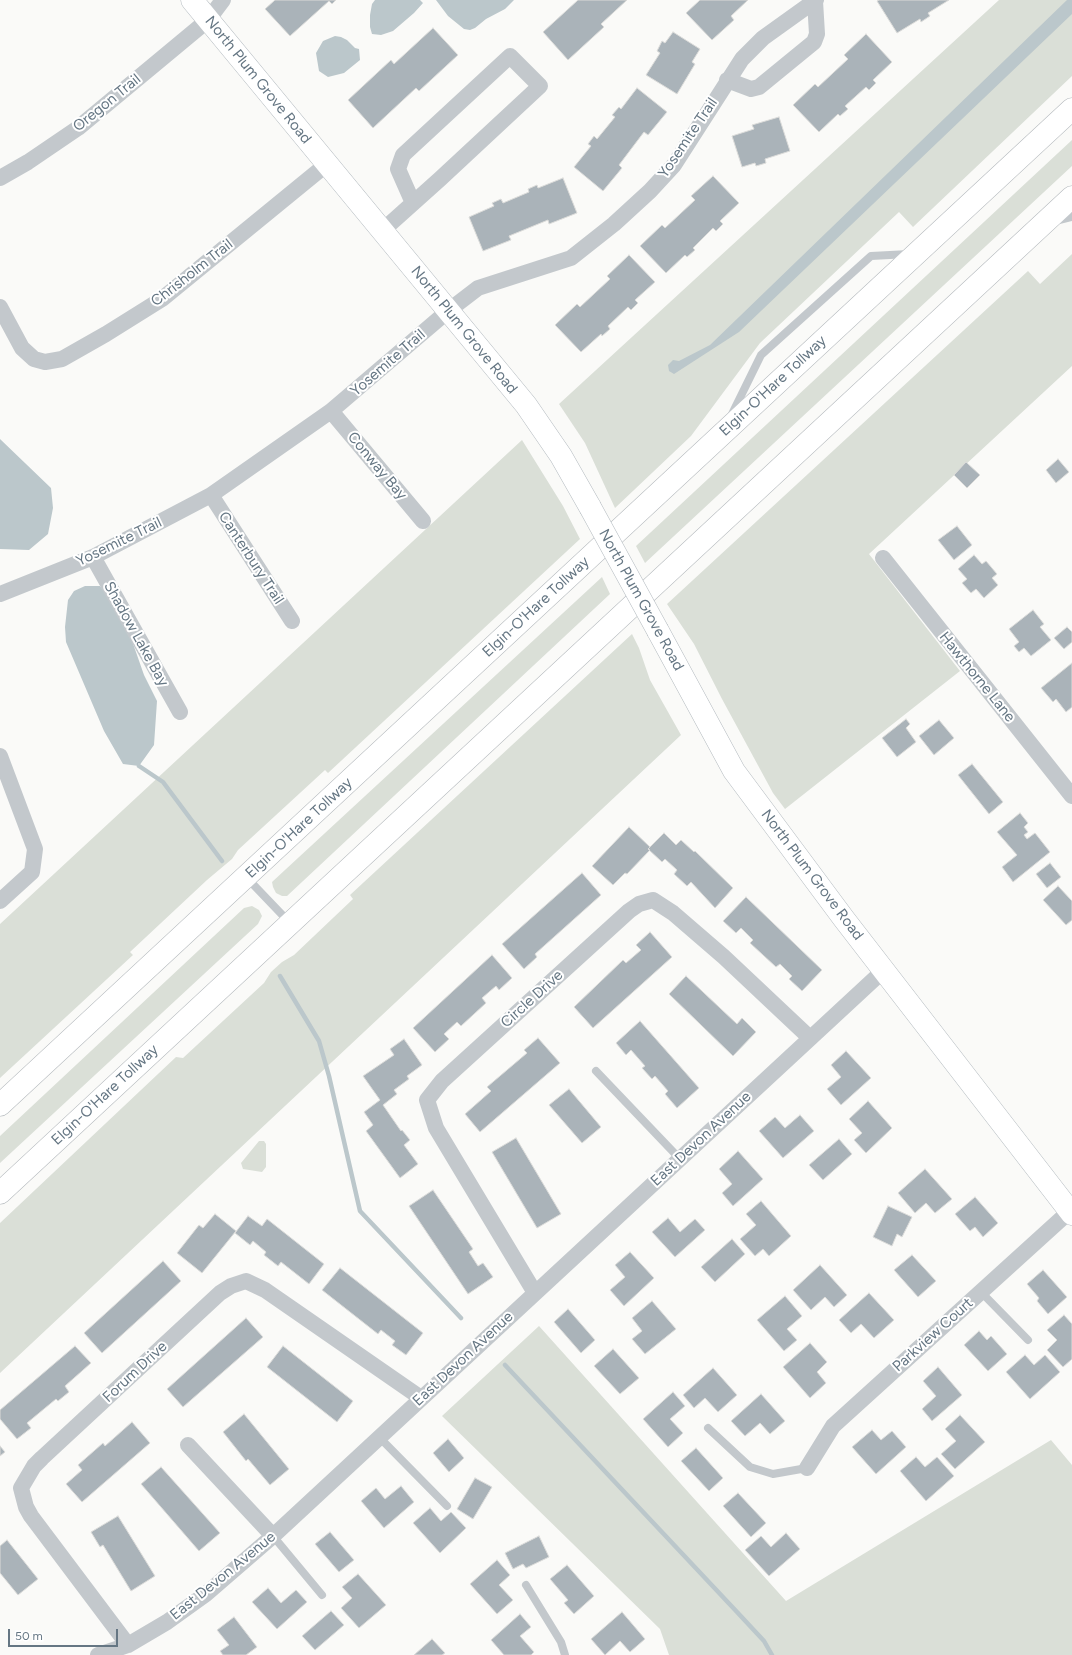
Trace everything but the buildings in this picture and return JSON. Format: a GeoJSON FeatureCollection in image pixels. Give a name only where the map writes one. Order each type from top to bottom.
{"type":"FeatureCollection","features":[{"type":"Feature","properties":{"kind":"main road","name":"North Plum Grove Road"},"geometry":{"type":"LineString","coordinates":[[192,0],[526,405],[560,456],[590,507],[734,771],[884,970],[1071,1212]]}},
{"type":"Feature","properties":{"kind":"main road","name":"Elgin-O'Hare Tollway"},"geometry":{"type":"LineString","coordinates":[[0,1105],[1072,109]]}},
{"type":"Feature","properties":{"kind":"main road","name":"Elgin-O'Hare Tollway"},"geometry":{"type":"LineString","coordinates":[[0,1193],[1072,197]]}},
{"type":"Feature","properties":{"kind":"street","name":"Oregon Trail"},"geometry":{"type":"LineString","coordinates":[[0,178],[28,162],[78,128],[208,20],[223,0]]}},
{"type":"Feature","properties":{"kind":"street","name":"Yosemite Trail"},"geometry":{"type":"LineString","coordinates":[[727,80],[751,88],[759,87],[814,42],[817,34],[816,0]]}},
{"type":"Feature","properties":{"kind":"street","name":"Yosemite Trail"},"geometry":{"type":"LineString","coordinates":[[0,594],[93,557],[211,495],[331,411],[448,311],[478,288],[571,258],[614,224],[650,191],[674,165],[727,80],[742,59],[763,38],[816,0]]}},
{"type":"Feature","properties":{"kind":"street"},"geometry":{"type":"LineString","coordinates":[[382,231],[413,203],[540,86],[510,56],[403,155],[398,169],[413,203]]}},
{"type":"Feature","properties":{"kind":"street","name":"Chrisholm Trail"},"geometry":{"type":"LineString","coordinates":[[0,307],[22,348],[34,359],[45,362],[62,359],[106,334],[162,299],[327,164]]}},
{"type":"Feature","properties":{"kind":"street","name":"Conway Bay"},"geometry":{"type":"LineString","coordinates":[[331,411],[423,521]]}},
{"type":"Feature","properties":{"kind":"street","name":"Canterbury Trail"},"geometry":{"type":"LineString","coordinates":[[211,495],[292,621]]}},
{"type":"Feature","properties":{"kind":"street","name":"Shadow Lake Bay"},"geometry":{"type":"LineString","coordinates":[[93,557],[180,712]]}},
{"type":"Feature","properties":{"kind":"street","name":"Hawthorne Lane"},"geometry":{"type":"LineString","coordinates":[[883,558],[1069,786]]}},
{"type":"Feature","properties":{"kind":"street"},"geometry":{"type":"LineString","coordinates":[[0,756],[35,849],[32,872],[0,901]]}},
{"type":"Feature","properties":{"kind":"street","name":"Circle Drive"},"geometry":{"type":"LineString","coordinates":[[535,1293],[436,1128],[427,1100],[442,1081],[629,911],[639,904],[653,900],[673,913],[724,957],[810,1038]]}},
{"type":"Feature","properties":{"kind":"street","name":"East Devon Avenue"},"geometry":{"type":"LineString","coordinates":[[98,1655],[128,1645],[167,1622],[206,1594],[273,1536],[420,1398],[884,970]]}},
{"type":"Feature","properties":{"kind":"street","name":"Parkview Court"},"geometry":{"type":"LineString","coordinates":[[807,1468],[832,1426],[1071,1212]]}},
{"type":"Feature","properties":{"kind":"street","name":"Forum Drive"},"geometry":{"type":"LineString","coordinates":[[128,1645],[31,1516],[26,1507],[21,1488],[34,1466],[42,1458],[220,1293],[231,1286],[246,1281],[265,1290],[420,1398]]}},
{"type":"Feature","properties":{"kind":"street"},"geometry":{"type":"LineString","coordinates":[[188,1445],[273,1536]]}},
{"type":"Feature","properties":{"kind":"lane"},"geometry":{"type":"LineString","coordinates":[[1044,223],[1072,217]]}},
{"type":"Feature","properties":{"kind":"lane"},"geometry":{"type":"LineString","coordinates":[[723,433],[761,355],[871,256],[916,254]]}},
{"type":"Feature","properties":{"kind":"lane"},"geometry":{"type":"LineString","coordinates":[[246,877],[290,923]]}},
{"type":"Feature","properties":{"kind":"lane"},"geometry":{"type":"LineString","coordinates":[[596,1071],[680,1159]]}},
{"type":"Feature","properties":{"kind":"lane"},"geometry":{"type":"LineString","coordinates":[[981,1292],[1028,1340]]}},
{"type":"Feature","properties":{"kind":"lane"},"geometry":{"type":"LineString","coordinates":[[708,1428],[750,1467],[773,1474],[807,1468]]}},
{"type":"Feature","properties":{"kind":"lane"},"geometry":{"type":"LineString","coordinates":[[379,1437],[447,1506]]}},
{"type":"Feature","properties":{"kind":"lane"},"geometry":{"type":"LineString","coordinates":[[273,1536],[322,1595]]}},
{"type":"Feature","properties":{"kind":"lane"},"geometry":{"type":"LineString","coordinates":[[526,1585],[561,1642],[565,1655]]}},
{"type":"Feature","properties":{"kind":"shaded area"},"geometry":{"type":"Polygon","coordinates":[[[375,0],[420,0],[423,3],[393,31],[381,35],[372,34],[370,27],[372,4],[375,0]]]}},
{"type":"Feature","properties":{"kind":"shaded area"},"geometry":{"type":"Polygon","coordinates":[[[436,0],[514,0],[505,9],[486,19],[470,30],[464,29],[448,16],[436,0]]]}},
{"type":"Feature","properties":{"kind":"shaded area"},"geometry":{"type":"Polygon","coordinates":[[[999,0],[1072,0],[1072,76],[913,227],[899,212],[760,343],[691,436],[615,508],[585,443],[559,404],[999,0]]]}},
{"type":"Feature","properties":{"kind":"shaded area"},"geometry":{"type":"Polygon","coordinates":[[[1067,0],[1072,0],[1072,14],[739,332],[674,374],[669,371],[668,365],[673,360],[679,361],[710,345],[1067,0]]]}},
{"type":"Feature","properties":{"kind":"shaded area"},"geometry":{"type":"Polygon","coordinates":[[[335,36],[347,40],[355,48],[359,49],[360,60],[344,73],[328,77],[319,71],[316,53],[323,41],[335,36]]]}},
{"type":"Feature","properties":{"kind":"shaded area"},"geometry":{"type":"Polygon","coordinates":[[[1072,140],[1072,166],[645,563],[636,546],[1072,140]]]}},
{"type":"Feature","properties":{"kind":"shaded area"},"geometry":{"type":"Polygon","coordinates":[[[1072,254],[1072,366],[869,554],[960,671],[785,809],[773,793],[694,644],[667,604],[1028,271],[1040,284],[1072,254]]]}},
{"type":"Feature","properties":{"kind":"shaded area"},"geometry":{"type":"Polygon","coordinates":[[[0,439],[51,488],[53,508],[48,534],[29,550],[0,549],[0,439]]]}},
{"type":"Feature","properties":{"kind":"shaded area"},"geometry":{"type":"Polygon","coordinates":[[[522,440],[563,506],[580,539],[328,773],[325,770],[238,850],[232,859],[207,880],[130,952],[133,955],[0,1078],[0,924],[522,440]]]}},
{"type":"Feature","properties":{"kind":"shaded area"},"geometry":{"type":"Polygon","coordinates":[[[602,577],[610,594],[287,896],[282,896],[276,893],[272,882],[602,577]]]}},
{"type":"Feature","properties":{"kind":"shaded area"},"geometry":{"type":"Polygon","coordinates":[[[85,586],[100,586],[123,615],[144,675],[157,701],[154,745],[139,766],[123,764],[104,731],[66,642],[65,627],[68,600],[74,591],[85,586]]]}},
{"type":"Feature","properties":{"kind":"shaded area"},"geometry":{"type":"Polygon","coordinates":[[[632,634],[639,648],[650,680],[681,735],[0,1373],[0,1223],[176,1057],[183,1058],[264,983],[271,972],[282,962],[294,955],[353,899],[350,895],[632,634]]]}},
{"type":"Feature","properties":{"kind":"shaded area"},"geometry":{"type":"Polygon","coordinates":[[[252,906],[259,910],[262,916],[258,924],[0,1163],[0,1136],[244,908],[252,906]]]}},
{"type":"Feature","properties":{"kind":"shaded area"},"geometry":{"type":"Polygon","coordinates":[[[259,1141],[264,1141],[266,1144],[266,1167],[262,1172],[243,1169],[241,1163],[259,1141]]]}},
{"type":"Feature","properties":{"kind":"shaded area"},"geometry":{"type":"Polygon","coordinates":[[[539,1326],[786,1601],[1051,1440],[1072,1465],[1072,1655],[669,1655],[660,1629],[442,1416],[539,1326]]]}},
{"type":"Feature","properties":{"kind":"waterway"},"geometry":{"type":"LineString","coordinates":[[139,766],[163,782],[222,861]]}},
{"type":"Feature","properties":{"kind":"waterway"},"geometry":{"type":"LineString","coordinates":[[280,976],[319,1041],[329,1076],[360,1211],[461,1318]]}},
{"type":"Feature","properties":{"kind":"waterway"},"geometry":{"type":"LineString","coordinates":[[505,1365],[764,1641],[772,1655]]}}]}
